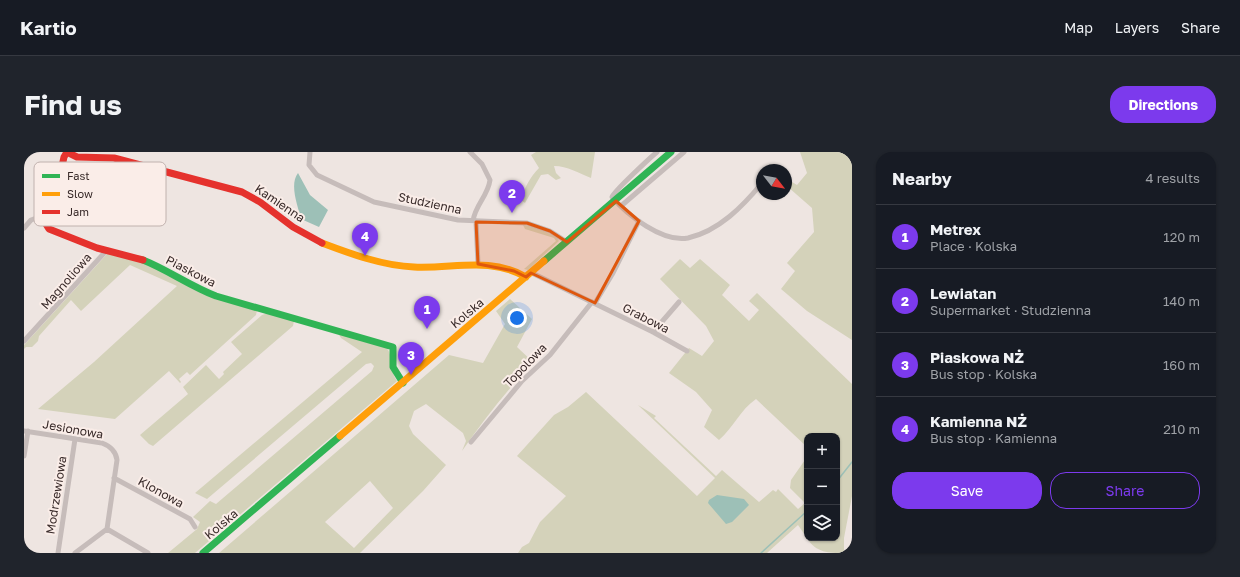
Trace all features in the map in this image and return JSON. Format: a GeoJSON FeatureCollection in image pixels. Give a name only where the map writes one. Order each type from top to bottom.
{"type":"FeatureCollection","features":[{"type":"Feature","properties":{"kind":"street"},"geometry":{"type":"LineString","coordinates":[[63,162],[67,152]]}},
{"type":"Feature","properties":{"kind":"street","name":"Kamienna"},"geometry":{"type":"LineString","coordinates":[[67,152],[77,156],[118,159],[129,162]]}},
{"type":"Feature","properties":{"kind":"street","name":"Studzienna"},"geometry":{"type":"LineString","coordinates":[[310,152],[309,165],[317,175],[374,202],[458,220],[532,224],[557,234],[567,242]]}},
{"type":"Feature","properties":{"kind":"street"},"geometry":{"type":"LineString","coordinates":[[470,152],[482,164],[490,180],[486,192],[475,210],[478,264]]}},
{"type":"Feature","properties":{"kind":"street"},"geometry":{"type":"LineString","coordinates":[[658,152],[628,181],[613,193],[612,196],[618,204],[639,222],[673,237],[688,238],[728,218],[756,189]]}},
{"type":"Feature","properties":{"kind":"street","name":"Kolska"},"geometry":{"type":"LineString","coordinates":[[203,553],[567,242],[618,204],[672,152]]}},
{"type":"Feature","properties":{"kind":"street"},"geometry":{"type":"LineString","coordinates":[[618,204],[684,152]]}},
{"type":"Feature","properties":{"kind":"street","name":"Kamienna"},"geometry":{"type":"LineString","coordinates":[[166,172],[246,193],[261,202],[293,227],[332,246],[349,252],[411,267],[478,264],[514,270],[529,275]]}},
{"type":"Feature","properties":{"kind":"street"},"geometry":{"type":"LineString","coordinates":[[25,225],[34,219]]}},
{"type":"Feature","properties":{"kind":"street","name":"Topolowa"},"geometry":{"type":"LineString","coordinates":[[471,442],[522,381],[550,355],[593,302],[613,273],[639,222]]}},
{"type":"Feature","properties":{"kind":"street","name":"Piaskowa"},"geometry":{"type":"LineString","coordinates":[[47,226],[51,230],[106,251],[125,253],[160,267],[193,287],[216,296],[393,347],[393,367],[403,383]]}},
{"type":"Feature","properties":{"kind":"street","name":"Magnoliowa"},"geometry":{"type":"LineString","coordinates":[[24,341],[106,251]]}},
{"type":"Feature","properties":{"kind":"street"},"geometry":{"type":"LineString","coordinates":[[529,275],[593,302]]}},
{"type":"Feature","properties":{"kind":"street","name":"Grabowa"},"geometry":{"type":"LineString","coordinates":[[593,302],[687,351]]}},
{"type":"Feature","properties":{"kind":"street"},"geometry":{"type":"LineString","coordinates":[[653,332],[679,302]]}},
{"type":"Feature","properties":{"kind":"street"},"geometry":{"type":"LineString","coordinates":[[24,456],[26,431]]}},
{"type":"Feature","properties":{"kind":"street","name":"Jesionowa"},"geometry":{"type":"LineString","coordinates":[[26,431],[102,443],[109,447],[117,458],[107,529]]}},
{"type":"Feature","properties":{"kind":"street","name":"Modrzewiowa"},"geometry":{"type":"LineString","coordinates":[[58,553],[75,439]]}},
{"type":"Feature","properties":{"kind":"street","name":"Klonowa"},"geometry":{"type":"LineString","coordinates":[[114,478],[190,519],[195,527]]}},
{"type":"Feature","properties":{"kind":"street"},"geometry":{"type":"LineString","coordinates":[[75,553],[107,529],[148,553]]}},
{"type":"Feature","properties":{"kind":"highlighted area"},"geometry":{"type":"Polygon","coordinates":[[[616,201],[639,221],[595,303],[531,273],[526,277],[514,271],[478,264],[476,222],[527,223],[550,231],[567,242],[616,201]]]}},
{"type":"Feature","properties":{"kind":"shaded area"},"geometry":{"type":"Polygon","coordinates":[[[536,152],[595,152],[591,178],[568,168],[554,166],[556,173],[561,178],[556,180],[548,174],[541,175],[525,203],[521,200],[524,191],[530,179],[539,168],[531,155],[536,152]]]}},
{"type":"Feature","properties":{"kind":"shaded area"},"geometry":{"type":"Polygon","coordinates":[[[800,152],[852,152],[852,340],[807,311],[781,289],[795,271],[787,263],[814,232],[812,208],[792,190],[792,182],[797,185],[807,173],[800,152]]]}},
{"type":"Feature","properties":{"kind":"shaded area"},"geometry":{"type":"Polygon","coordinates":[[[523,225],[549,233],[559,241],[528,270],[524,269],[556,241],[554,238],[525,229],[523,225]]]}},
{"type":"Feature","properties":{"kind":"shaded area"},"geometry":{"type":"Polygon","coordinates":[[[112,253],[132,256],[174,276],[257,310],[256,315],[190,375],[187,372],[179,379],[181,382],[180,383],[169,371],[115,419],[38,409],[94,362],[177,286],[130,265],[81,311],[71,300],[39,336],[38,341],[32,347],[26,347],[24,349],[24,345],[107,254],[112,253]]]}},
{"type":"Feature","properties":{"kind":"shaded area"},"geometry":{"type":"Polygon","coordinates":[[[680,259],[690,268],[700,259],[730,285],[722,295],[749,321],[759,310],[749,301],[757,293],[852,384],[852,496],[844,538],[844,553],[823,551],[814,547],[809,541],[840,541],[840,433],[804,433],[804,444],[756,399],[745,408],[719,440],[704,427],[712,410],[696,392],[669,373],[689,348],[702,356],[714,341],[706,326],[660,279],[680,259]]]}},
{"type":"Feature","properties":{"kind":"shaded area"},"geometry":{"type":"Polygon","coordinates":[[[510,299],[532,319],[517,347],[534,363],[487,417],[462,451],[466,441],[463,433],[426,404],[414,411],[409,426],[413,434],[446,465],[423,491],[360,553],[219,553],[449,355],[483,363],[505,324],[496,311],[510,299]],[[370,481],[325,522],[354,548],[393,508],[370,481]]]}},
{"type":"Feature","properties":{"kind":"shaded area"},"geometry":{"type":"Polygon","coordinates":[[[268,313],[294,321],[293,326],[153,446],[149,444],[140,435],[188,394],[183,387],[206,365],[219,379],[224,374],[223,372],[242,354],[231,342],[262,315],[268,313]]]}},
{"type":"Feature","properties":{"kind":"shaded area"},"geometry":{"type":"Polygon","coordinates":[[[338,333],[387,348],[393,373],[397,381],[195,553],[168,553],[197,529],[200,522],[193,517],[210,501],[216,504],[372,371],[374,366],[371,363],[366,364],[207,499],[195,493],[362,352],[341,338],[338,333]]]}},
{"type":"Feature","properties":{"kind":"shaded area"},"geometry":{"type":"Polygon","coordinates":[[[586,392],[697,496],[715,478],[638,405],[656,416],[654,418],[716,476],[722,470],[759,502],[773,490],[776,492],[778,489],[798,509],[804,504],[804,534],[798,525],[767,553],[518,553],[522,547],[529,543],[540,522],[566,496],[517,456],[554,415],[568,407],[586,392]]]}},
{"type":"Feature","properties":{"kind":"shaded area"},"geometry":{"type":"Polygon","coordinates":[[[804,461],[804,502],[790,488],[791,480],[804,461]]]}},
{"type":"Feature","properties":{"kind":"water"},"geometry":{"type":"Polygon","coordinates":[[[298,173],[310,195],[328,210],[319,227],[301,219],[294,189],[295,178],[298,173]]]}},
{"type":"Feature","properties":{"kind":"water"},"geometry":{"type":"Polygon","coordinates":[[[717,495],[744,499],[749,505],[732,522],[726,524],[708,503],[709,500],[717,495]]]}},
{"type":"Feature","properties":{"kind":"waterway"},"geometry":{"type":"LineString","coordinates":[[840,477],[852,462]]}},
{"type":"Feature","properties":{"kind":"waterway"},"geometry":{"type":"LineString","coordinates":[[761,553],[804,514]]}},
{"type":"Feature","properties":{"kind":"traffic: fast"},"geometry":{"type":"LineString","coordinates":[[544,261],[671,152]]}},
{"type":"Feature","properties":{"kind":"traffic: fast"},"geometry":{"type":"LineString","coordinates":[[143,260],[197,288],[216,296],[393,347],[393,367],[403,383]]}},
{"type":"Feature","properties":{"kind":"traffic: fast"},"geometry":{"type":"LineString","coordinates":[[203,553],[340,436]]}},
{"type":"Feature","properties":{"kind":"traffic: slow"},"geometry":{"type":"LineString","coordinates":[[322,243],[379,262],[414,267],[485,265],[499,267],[526,277]]}},
{"type":"Feature","properties":{"kind":"traffic: slow"},"geometry":{"type":"LineString","coordinates":[[340,436],[544,261]]}},
{"type":"Feature","properties":{"kind":"traffic: jam"},"geometry":{"type":"LineString","coordinates":[[63,162],[67,152]]}},
{"type":"Feature","properties":{"kind":"traffic: jam"},"geometry":{"type":"LineString","coordinates":[[67,152],[77,157],[114,158],[129,162]]}},
{"type":"Feature","properties":{"kind":"traffic: jam"},"geometry":{"type":"LineString","coordinates":[[166,172],[242,192],[260,202],[293,227],[322,243]]}},
{"type":"Feature","properties":{"kind":"traffic: jam"},"geometry":{"type":"LineString","coordinates":[[47,226],[49,229],[97,248],[143,260]]}},
{"type":"Feature","properties":{"kind":"place","name":"Lewiatan"},"geometry":{"type":"Point","coordinates":[512,213]}},
{"type":"Feature","properties":{"kind":"place","name":"Kamienna NŻ"},"geometry":{"type":"Point","coordinates":[365,256]}},
{"type":"Feature","properties":{"kind":"place","name":"Metrex"},"geometry":{"type":"Point","coordinates":[427,329]}},
{"type":"Feature","properties":{"kind":"place","name":"Piaskowa NŻ"},"geometry":{"type":"Point","coordinates":[411,375]}}]}
